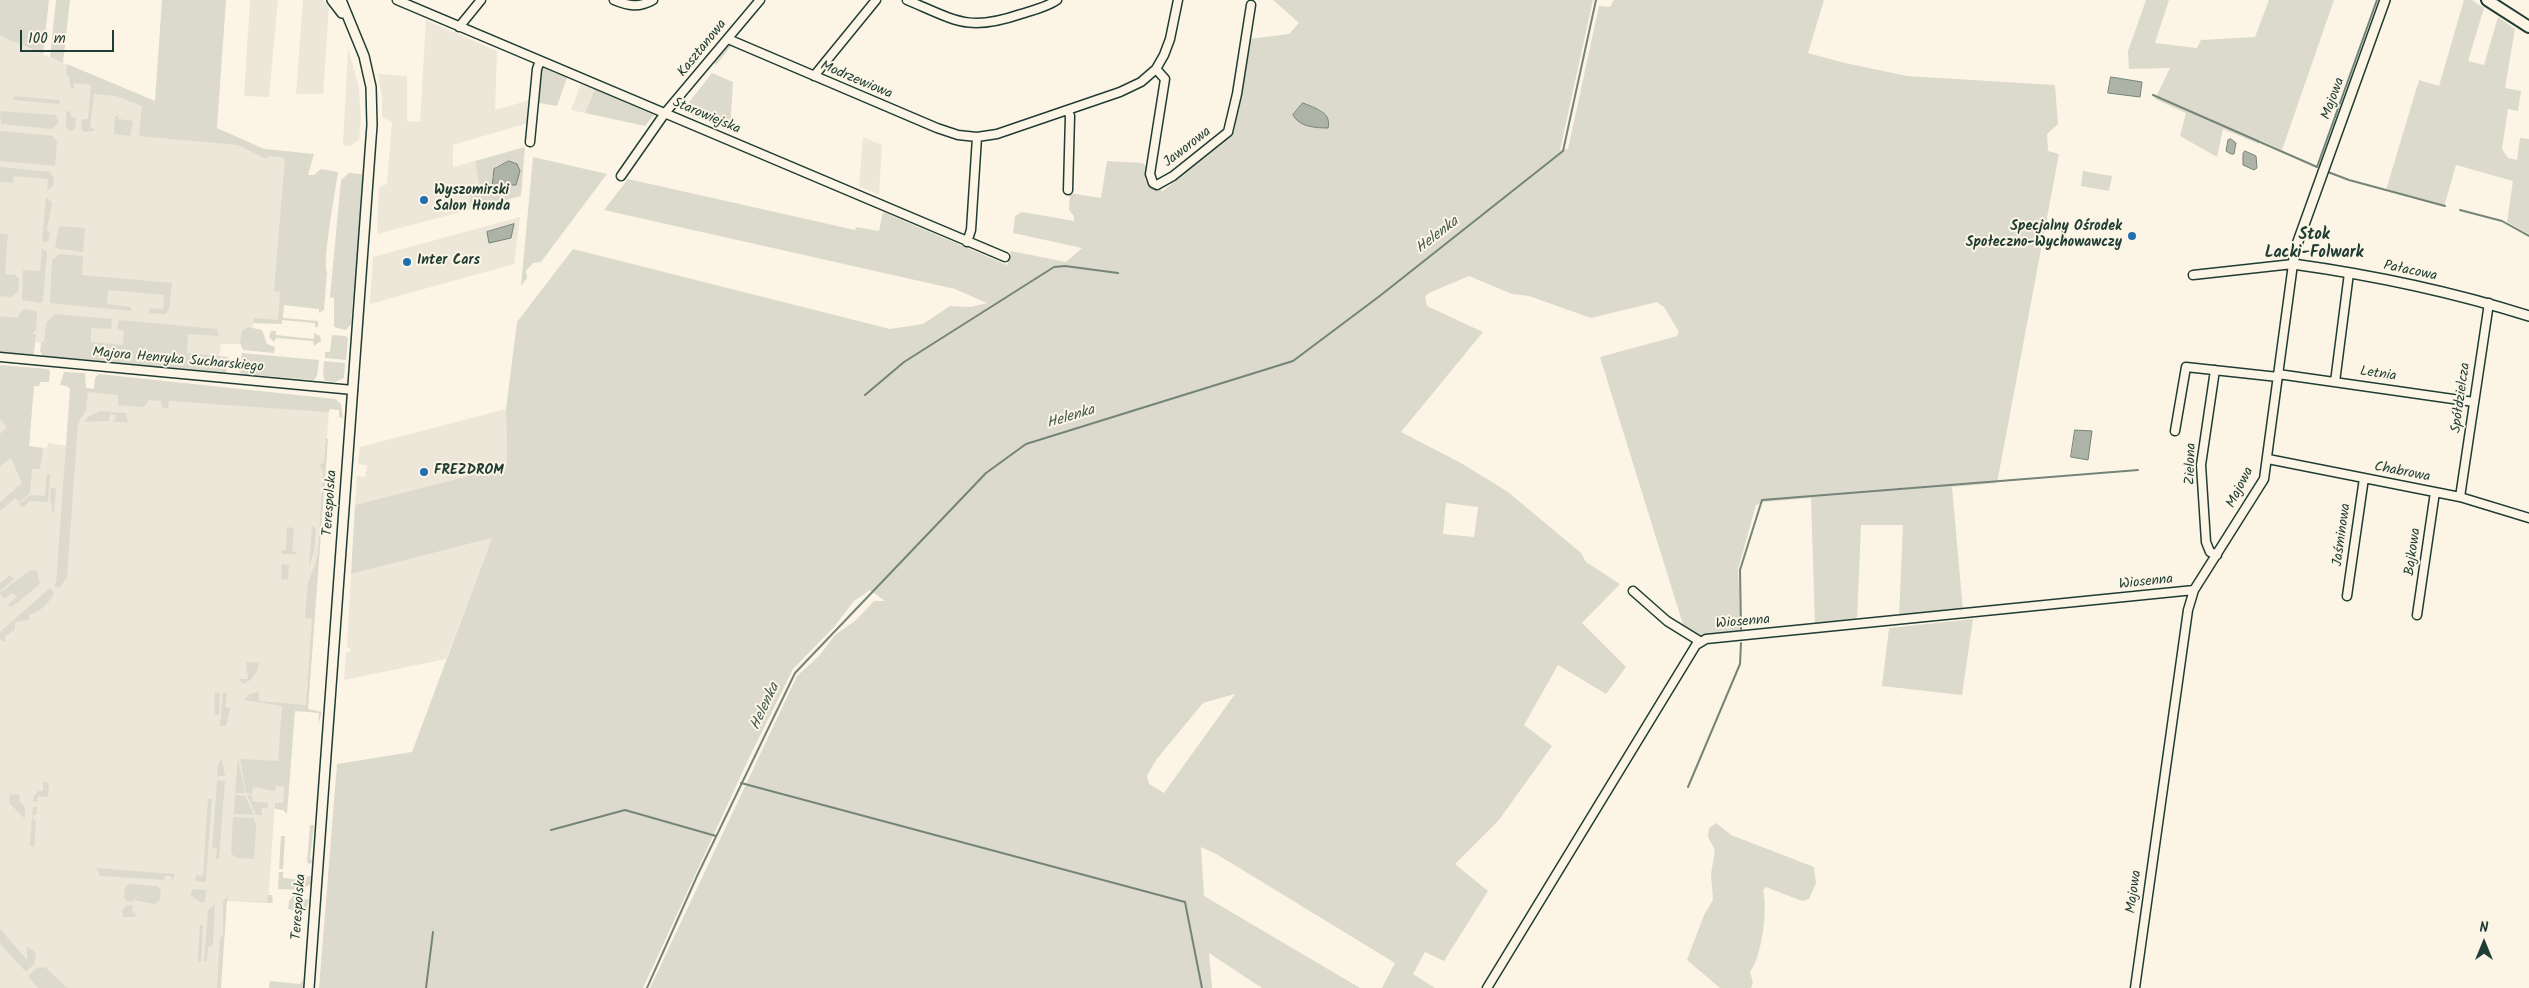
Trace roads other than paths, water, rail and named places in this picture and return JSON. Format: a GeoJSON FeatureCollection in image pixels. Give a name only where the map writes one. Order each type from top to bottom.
{"type":"FeatureCollection","features":[{"type":"Feature","properties":{"kind":"main road"},"geometry":{"type":"LineString","coordinates":[[2487,0],[2529,27]]}},
{"type":"Feature","properties":{"kind":"street","name":"Terespolska"},"geometry":{"type":"LineString","coordinates":[[332,0],[349,24]]}},
{"type":"Feature","properties":{"kind":"street","name":"Terespolska"},"geometry":{"type":"LineString","coordinates":[[309,988],[372,125],[369,76],[364,56],[349,24],[341,0]]}},
{"type":"Feature","properties":{"kind":"street","name":"Starowiejska"},"geometry":{"type":"LineString","coordinates":[[397,0],[1005,257]]}},
{"type":"Feature","properties":{"kind":"street"},"geometry":{"type":"LineString","coordinates":[[459,27],[481,0]]}},
{"type":"Feature","properties":{"kind":"street"},"geometry":{"type":"LineString","coordinates":[[614,0],[634,6],[643,6],[653,0]]}},
{"type":"Feature","properties":{"kind":"street","name":"Kasztanowa"},"geometry":{"type":"LineString","coordinates":[[621,176],[665,113],[760,0]]}},
{"type":"Feature","properties":{"kind":"street"},"geometry":{"type":"LineString","coordinates":[[814,76],[876,0]]}},
{"type":"Feature","properties":{"kind":"street"},"geometry":{"type":"LineString","coordinates":[[908,0],[956,21],[984,25],[1046,6],[1057,0]]}},
{"type":"Feature","properties":{"kind":"street"},"geometry":{"type":"LineString","coordinates":[[1156,70],[1170,39],[1178,0]]}},
{"type":"Feature","properties":{"kind":"street","name":"Majowa"},"geometry":{"type":"LineString","coordinates":[[2135,988],[2188,610],[2194,590],[2259,488],[2268,460],[2296,247],[2385,0]]}},
{"type":"Feature","properties":{"kind":"street","name":"Jaworowa"},"geometry":{"type":"LineString","coordinates":[[1156,70],[1165,79],[1150,174],[1153,183],[1157,185],[1174,176],[1228,132],[1237,94],[1251,5]]}},
{"type":"Feature","properties":{"kind":"street","name":"Modrzewiowa"},"geometry":{"type":"LineString","coordinates":[[728,39],[936,128],[958,135],[977,138],[997,134],[1127,88],[1141,82],[1156,70]]}},
{"type":"Feature","properties":{"kind":"street"},"geometry":{"type":"LineString","coordinates":[[530,142],[537,69],[540,61]]}},
{"type":"Feature","properties":{"kind":"street"},"geometry":{"type":"LineString","coordinates":[[1068,110],[1070,116],[1068,190]]}},
{"type":"Feature","properties":{"kind":"street"},"geometry":{"type":"LineString","coordinates":[[967,242],[972,230],[977,138]]}},
{"type":"Feature","properties":{"kind":"street","name":"Pałacowa"},"geometry":{"type":"LineString","coordinates":[[2193,274],[2293,264],[2349,273],[2489,303],[2529,316]]}},
{"type":"Feature","properties":{"kind":"street"},"geometry":{"type":"LineString","coordinates":[[2335,382],[2349,273]]}},
{"type":"Feature","properties":{"kind":"street","name":"Spółdzielcza"},"geometry":{"type":"LineString","coordinates":[[2460,497],[2489,303]]}},
{"type":"Feature","properties":{"kind":"street","name":"Majora Henryka Sucharskiego"},"geometry":{"type":"LineString","coordinates":[[0,357],[353,390]]}},
{"type":"Feature","properties":{"kind":"street","name":"Letnia"},"geometry":{"type":"LineString","coordinates":[[2175,431],[2186,367],[2335,382],[2474,402]]}},
{"type":"Feature","properties":{"kind":"street","name":"Zielona"},"geometry":{"type":"LineString","coordinates":[[2215,370],[2201,465],[2206,542],[2210,552],[2217,555]]}},
{"type":"Feature","properties":{"kind":"street","name":"Chabrowa"},"geometry":{"type":"LineString","coordinates":[[2268,460],[2460,497],[2529,518]]}},
{"type":"Feature","properties":{"kind":"street","name":"Jaśminowa"},"geometry":{"type":"LineString","coordinates":[[2347,596],[2364,478]]}},
{"type":"Feature","properties":{"kind":"street","name":"Bajkowa"},"geometry":{"type":"LineString","coordinates":[[2417,615],[2435,492]]}},
{"type":"Feature","properties":{"kind":"street","name":"Wiosenna"},"geometry":{"type":"LineString","coordinates":[[1488,988],[1688,654],[1706,639],[2194,590]]}},
{"type":"Feature","properties":{"kind":"street"},"geometry":{"type":"LineString","coordinates":[[1633,591],[1667,621],[1701,642]]}},
{"type":"Feature","properties":{"kind":"waterway","name":"Helenka"},"geometry":{"type":"LineString","coordinates":[[647,988],[698,874],[795,673],[986,473],[1026,444],[1293,361],[1381,295],[1563,151],[1596,0]]}},
{"type":"Feature","properties":{"kind":"waterway"},"geometry":{"type":"LineString","coordinates":[[2153,95],[2317,167],[2377,0]]}},
{"type":"Feature","properties":{"kind":"waterway"},"geometry":{"type":"LineString","coordinates":[[2390,0],[2328,172],[2349,180],[2445,206]]}},
{"type":"Feature","properties":{"kind":"waterway"},"geometry":{"type":"LineString","coordinates":[[2460,210],[2502,221],[2529,236]]}},
{"type":"Feature","properties":{"kind":"waterway"},"geometry":{"type":"LineString","coordinates":[[865,395],[904,362],[1054,267],[1065,266],[1118,273]]}},
{"type":"Feature","properties":{"kind":"waterway"},"geometry":{"type":"LineString","coordinates":[[1741,629],[1740,570],[1762,500],[2138,470]]}},
{"type":"Feature","properties":{"kind":"waterway"},"geometry":{"type":"LineString","coordinates":[[1688,787],[1740,664],[1741,643]]}},
{"type":"Feature","properties":{"kind":"waterway"},"geometry":{"type":"LineString","coordinates":[[741,783],[1185,902],[1202,988]]}},
{"type":"Feature","properties":{"kind":"waterway"},"geometry":{"type":"LineString","coordinates":[[551,830],[625,810],[716,836]]}},
{"type":"Feature","properties":{"kind":"waterway"},"geometry":{"type":"LineString","coordinates":[[426,988],[433,932]]}},
{"type":"Feature","properties":{"kind":"place","name":"Wyszomirski Salon Honda"},"geometry":{"type":"Point","coordinates":[424,200]}},
{"type":"Feature","properties":{"kind":"place","name":"Specjalny Ośrodek Społeczno-Wychowawczy"},"geometry":{"type":"Point","coordinates":[2132,236]}},
{"type":"Feature","properties":{"kind":"place","name":"Inter Cars"},"geometry":{"type":"Point","coordinates":[407,262]}},
{"type":"Feature","properties":{"kind":"place","name":"FREZDROM"},"geometry":{"type":"Point","coordinates":[424,472]}},
{"type":"Feature","properties":{"kind":"district","name":"Stok Lacki-Folwark"},"geometry":{"type":"Point","coordinates":[2314,245]}}]}
